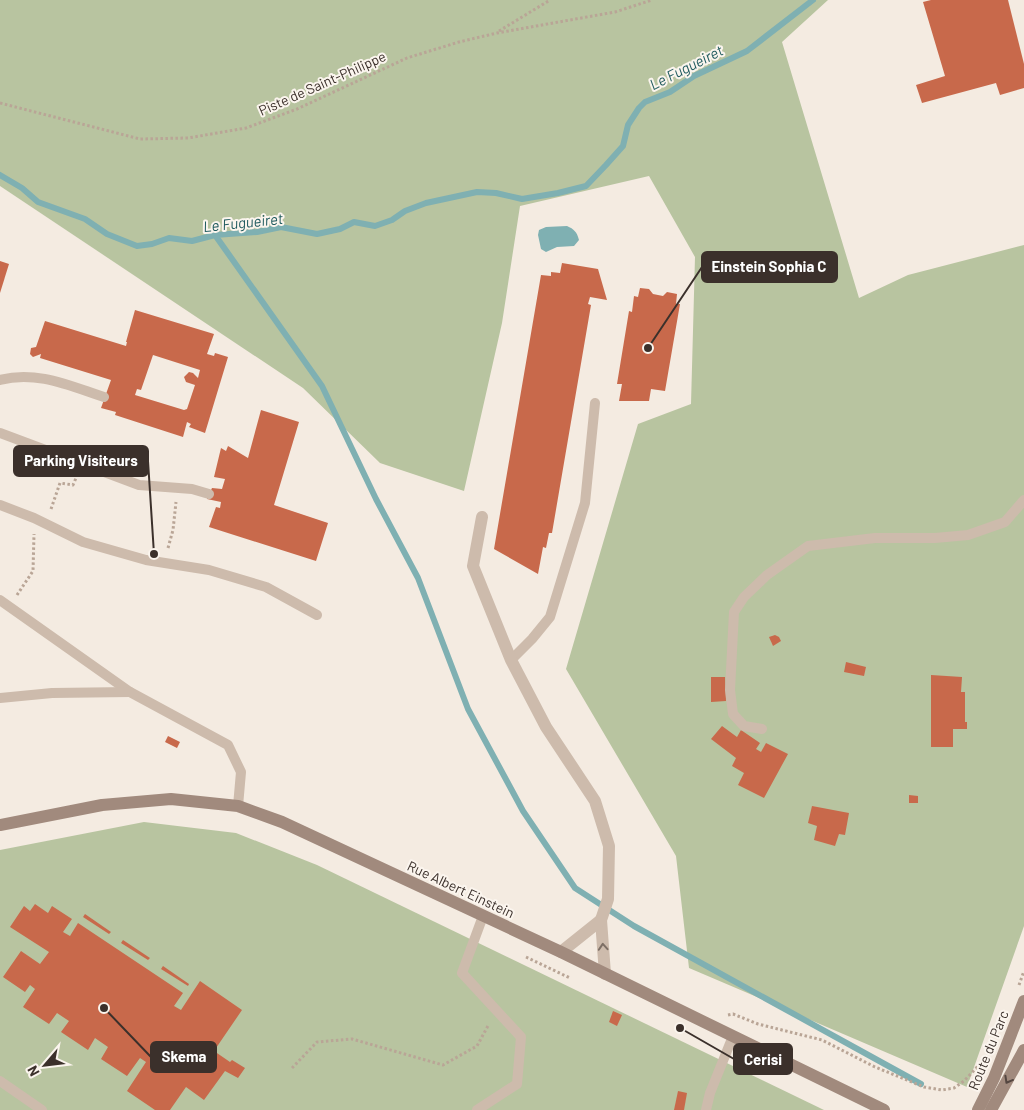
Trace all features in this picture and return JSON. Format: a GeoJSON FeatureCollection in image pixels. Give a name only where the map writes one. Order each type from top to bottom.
{"type":"FeatureCollection","features":[{"type":"Feature","properties":{"kind":"street"},"geometry":{"type":"LineString","coordinates":[[482,517],[473,566],[511,660],[546,727],[595,800],[609,846],[608,899],[601,920],[605,974]]}},
{"type":"Feature","properties":{"kind":"street","name":"Rue Albert Einstein"},"geometry":{"type":"LineString","coordinates":[[0,825],[102,805],[171,799],[238,806],[282,822],[561,952],[884,1110]]}},
{"type":"Feature","properties":{"kind":"street"},"geometry":{"type":"LineString","coordinates":[[561,952],[601,920]]}},
{"type":"Feature","properties":{"kind":"street","name":"Route du Parc"},"geometry":{"type":"LineString","coordinates":[[978,1110],[994,1078],[1024,1001]]}},
{"type":"Feature","properties":{"kind":"street"},"geometry":{"type":"LineString","coordinates":[[991,1110],[1024,1050]]}},
{"type":"Feature","properties":{"kind":"lane"},"geometry":{"type":"LineString","coordinates":[[0,380],[26,376],[44,378],[104,397]]}},
{"type":"Feature","properties":{"kind":"lane"},"geometry":{"type":"LineString","coordinates":[[511,660],[550,617],[585,503],[595,403]]}},
{"type":"Feature","properties":{"kind":"lane"},"geometry":{"type":"LineString","coordinates":[[0,433],[81,465],[139,485],[192,489],[210,494]]}},
{"type":"Feature","properties":{"kind":"lane"},"geometry":{"type":"LineString","coordinates":[[762,729],[744,726],[734,714],[730,690],[734,612],[744,597],[767,575],[808,546],[875,538],[935,538],[968,535],[1005,522],[1024,500]]}},
{"type":"Feature","properties":{"kind":"lane"},"geometry":{"type":"LineString","coordinates":[[0,505],[34,518],[83,542],[146,560],[209,570],[266,587],[317,616]]}},
{"type":"Feature","properties":{"kind":"lane"},"geometry":{"type":"LineString","coordinates":[[0,600],[130,692],[228,745],[241,772],[238,806]]}},
{"type":"Feature","properties":{"kind":"lane"},"geometry":{"type":"LineString","coordinates":[[0,698],[52,692],[130,692]]}},
{"type":"Feature","properties":{"kind":"lane"},"geometry":{"type":"LineString","coordinates":[[478,1110],[517,1084],[521,1037],[462,973],[483,916]]}},
{"type":"Feature","properties":{"kind":"lane"},"geometry":{"type":"LineString","coordinates":[[706,1110],[710,1093],[733,1036]]}},
{"type":"Feature","properties":{"kind":"lane"},"geometry":{"type":"LineString","coordinates":[[0,1081],[42,1110]]}},
{"type":"Feature","properties":{"kind":"path"},"geometry":{"type":"LineString","coordinates":[[496,33],[550,0]]}},
{"type":"Feature","properties":{"kind":"path","name":"Piste de Saint-Philippe"},"geometry":{"type":"LineString","coordinates":[[1,104],[140,138],[188,138],[246,128],[297,109],[407,58],[459,42],[496,33],[615,12],[652,0]]}},
{"type":"Feature","properties":{"kind":"path"},"geometry":{"type":"LineString","coordinates":[[45,524],[60,483],[73,485],[81,465]]}},
{"type":"Feature","properties":{"kind":"path"},"geometry":{"type":"LineString","coordinates":[[163,563],[173,530],[177,488]]}},
{"type":"Feature","properties":{"kind":"path"},"geometry":{"type":"LineString","coordinates":[[9,606],[33,571],[34,518]]}},
{"type":"Feature","properties":{"kind":"path"},"geometry":{"type":"LineString","coordinates":[[520,954],[572,979]]}},
{"type":"Feature","properties":{"kind":"path"},"geometry":{"type":"LineString","coordinates":[[1017,990],[1024,971]]}},
{"type":"Feature","properties":{"kind":"path"},"geometry":{"type":"LineString","coordinates":[[292,1068],[317,1042],[352,1039],[442,1065],[477,1046],[496,1010]]}},
{"type":"Feature","properties":{"kind":"path"},"geometry":{"type":"LineString","coordinates":[[724,1016],[733,1014],[758,1024],[822,1040],[874,1067],[933,1089],[954,1088],[964,1081],[984,1059]]}},
{"type":"Feature","properties":{"kind":"green space"},"geometry":{"type":"Polygon","coordinates":[[[0,0],[828,0],[782,42],[859,298],[908,275],[1024,245],[1024,926],[967,1087],[689,968],[676,856],[566,669],[638,424],[691,404],[695,257],[649,176],[520,206],[502,323],[464,491],[380,463],[303,388],[0,186],[0,0]]]}},
{"type":"Feature","properties":{"kind":"green space"},"geometry":{"type":"Polygon","coordinates":[[[144,822],[236,833],[317,865],[824,1110],[0,1110],[0,850],[144,822]]]}},
{"type":"Feature","properties":{"kind":"water"},"geometry":{"type":"Polygon","coordinates":[[[567,226],[575,231],[578,237],[579,240],[574,246],[557,247],[546,252],[541,249],[538,235],[539,230],[546,227],[567,226]]]}},
{"type":"Feature","properties":{"kind":"building"},"geometry":{"type":"Polygon","coordinates":[[[931,0],[1008,0],[1024,64],[1024,88],[1000,95],[996,83],[922,103],[916,85],[945,76],[923,2],[931,0]]]}},
{"type":"Feature","properties":{"kind":"building"},"geometry":{"type":"Polygon","coordinates":[[[0,261],[9,264],[0,293],[0,261]]]}},
{"type":"Feature","properties":{"kind":"building"},"geometry":{"type":"Polygon","coordinates":[[[562,263],[598,269],[607,300],[590,297],[588,304],[591,305],[552,533],[549,533],[546,548],[543,547],[538,574],[494,549],[541,275],[551,276],[551,272],[560,273],[562,263]]]}},
{"type":"Feature","properties":{"kind":"building"},"geometry":{"type":"Polygon","coordinates":[[[640,288],[649,289],[653,294],[663,296],[667,292],[677,294],[676,304],[680,304],[665,391],[651,389],[649,401],[619,401],[622,384],[617,384],[629,311],[632,312],[634,296],[638,297],[640,288]]]}},
{"type":"Feature","properties":{"kind":"building"},"geometry":{"type":"Polygon","coordinates":[[[135,310],[214,334],[207,354],[214,356],[215,353],[228,357],[205,433],[189,427],[191,424],[187,422],[183,437],[115,415],[116,412],[101,408],[111,380],[40,358],[41,354],[33,357],[30,354],[31,348],[36,347],[45,321],[126,346],[135,310]],[[153,355],[141,390],[137,389],[135,395],[184,410],[187,409],[195,385],[186,382],[184,377],[189,372],[198,378],[200,370],[153,355]]]}},
{"type":"Feature","properties":{"kind":"building"},"geometry":{"type":"Polygon","coordinates":[[[261,410],[299,422],[274,505],[328,523],[316,561],[209,527],[216,507],[220,508],[221,502],[207,499],[212,488],[222,489],[225,479],[214,477],[221,448],[226,451],[228,446],[248,458],[261,410]]]}},
{"type":"Feature","properties":{"kind":"building"},"geometry":{"type":"Polygon","coordinates":[[[775,635],[781,641],[773,646],[769,637],[775,635]]]}},
{"type":"Feature","properties":{"kind":"building"},"geometry":{"type":"Polygon","coordinates":[[[846,662],[866,667],[864,676],[844,672],[846,662]]]}},
{"type":"Feature","properties":{"kind":"building"},"geometry":{"type":"Polygon","coordinates":[[[931,675],[962,677],[961,692],[965,692],[965,722],[967,722],[967,729],[953,729],[953,747],[931,747],[931,675]]]}},
{"type":"Feature","properties":{"kind":"building"},"geometry":{"type":"Polygon","coordinates":[[[711,677],[725,677],[726,701],[711,702],[711,677]]]}},
{"type":"Feature","properties":{"kind":"building"},"geometry":{"type":"Polygon","coordinates":[[[722,726],[737,737],[741,730],[760,743],[756,749],[761,752],[766,743],[788,754],[764,798],[738,785],[744,773],[732,766],[736,758],[711,739],[722,726]]]}},
{"type":"Feature","properties":{"kind":"building"},"geometry":{"type":"Polygon","coordinates":[[[168,736],[180,742],[177,748],[165,742],[168,736]]]}},
{"type":"Feature","properties":{"kind":"building"},"geometry":{"type":"Polygon","coordinates":[[[909,795],[918,796],[918,803],[909,803],[909,795]]]}},
{"type":"Feature","properties":{"kind":"building"},"geometry":{"type":"Polygon","coordinates":[[[812,806],[849,813],[845,835],[839,834],[835,846],[814,840],[817,826],[808,823],[812,806]]]}},
{"type":"Feature","properties":{"kind":"building"},"geometry":{"type":"Polygon","coordinates":[[[35,904],[48,913],[52,906],[72,919],[63,932],[70,936],[78,923],[183,993],[174,1006],[181,1010],[200,981],[242,1010],[214,1051],[230,1062],[232,1060],[245,1068],[238,1078],[225,1071],[204,1100],[186,1087],[170,1110],[155,1110],[127,1091],[146,1062],[140,1058],[127,1076],[101,1059],[108,1047],[95,1038],[88,1050],[61,1032],[69,1021],[57,1013],[49,1024],[23,1007],[35,989],[30,985],[25,992],[3,977],[21,951],[40,964],[49,952],[10,927],[24,906],[30,911],[35,904]]]}},
{"type":"Feature","properties":{"kind":"building"},"geometry":{"type":"Polygon","coordinates":[[[85,914],[111,932],[109,934],[83,917],[85,914]]]}},
{"type":"Feature","properties":{"kind":"building"},"geometry":{"type":"Polygon","coordinates":[[[123,940],[150,958],[148,960],[121,943],[123,940]]]}},
{"type":"Feature","properties":{"kind":"building"},"geometry":{"type":"Polygon","coordinates":[[[163,966],[189,984],[188,986],[161,969],[163,966]]]}},
{"type":"Feature","properties":{"kind":"building"},"geometry":{"type":"Polygon","coordinates":[[[613,1011],[622,1015],[617,1026],[609,1022],[613,1011]]]}},
{"type":"Feature","properties":{"kind":"building"},"geometry":{"type":"Polygon","coordinates":[[[678,1091],[687,1093],[684,1110],[674,1110],[678,1091]]]}},
{"type":"Feature","properties":{"kind":"waterway","name":"Le Fugueiret"},"geometry":{"type":"LineString","coordinates":[[0,175],[22,188],[38,202],[85,219],[107,234],[137,246],[152,244],[169,238],[192,241],[215,235],[257,232],[281,227],[317,234],[340,229],[354,222],[375,226],[392,220],[405,211],[426,203],[477,192],[496,193],[522,199],[558,193],[586,186],[623,146],[628,125],[645,102],[670,92],[694,76],[747,51],[813,0]]}},
{"type":"Feature","properties":{"kind":"waterway"},"geometry":{"type":"LineString","coordinates":[[215,235],[322,386],[376,499],[418,578],[468,709],[523,811],[575,888],[634,926],[921,1084]]}},
{"type":"Feature","properties":{"kind":"place","name":"Einstein Sophia C"},"geometry":{"type":"Point","coordinates":[648,348]}},
{"type":"Feature","properties":{"kind":"place","name":"Parking Visiteurs"},"geometry":{"type":"Point","coordinates":[154,554]}},
{"type":"Feature","properties":{"kind":"place","name":"Skema"},"geometry":{"type":"Point","coordinates":[104,1008]}},
{"type":"Feature","properties":{"kind":"place","name":"Cerisi"},"geometry":{"type":"Point","coordinates":[680,1028]}}]}
